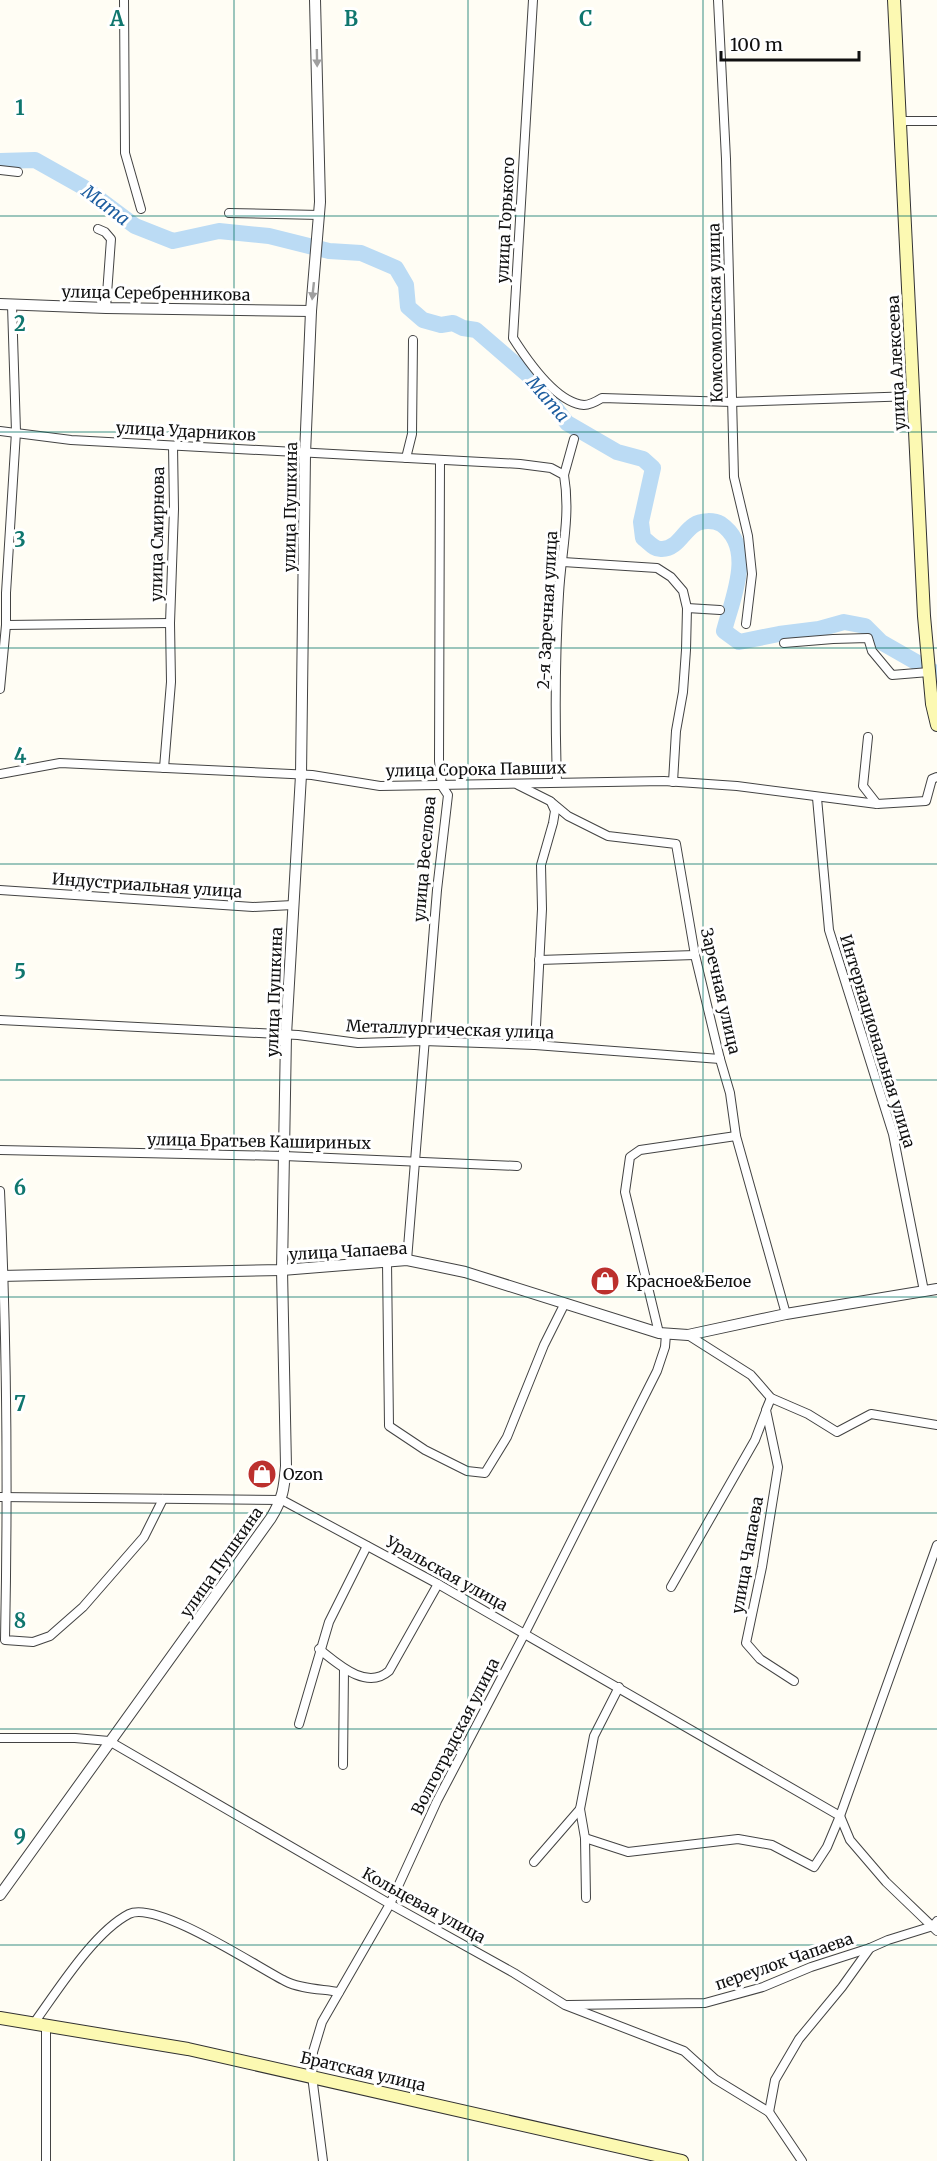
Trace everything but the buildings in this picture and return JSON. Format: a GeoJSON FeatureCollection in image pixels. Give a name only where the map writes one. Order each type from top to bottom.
{"type":"FeatureCollection","features":[{"type":"Feature","properties":{"kind":"main road","name":"улица Алексеева"},"geometry":{"type":"LineString","coordinates":[[894,0],[924,616],[929,676],[937,724]]}},
{"type":"Feature","properties":{"kind":"main road","name":"Братская улица"},"geometry":{"type":"LineString","coordinates":[[0,2018],[188,2049],[682,2161]]}},
{"type":"Feature","properties":{"kind":"street"},"geometry":{"type":"LineString","coordinates":[[124,0],[125,153],[141,209]]}},
{"type":"Feature","properties":{"kind":"street","name":"улица Пушкина"},"geometry":{"type":"LineString","coordinates":[[0,1895],[109,1741],[219,1593],[282,1500],[286,1466],[282,1270],[286,1035],[301,775],[305,454],[311,311],[319,215],[315,0]]}},
{"type":"Feature","properties":{"kind":"street","name":"улица Горького"},"geometry":{"type":"LineString","coordinates":[[533,0],[513,338],[528,363],[567,401],[587,405],[602,399],[732,402]]}},
{"type":"Feature","properties":{"kind":"street","name":"Комсомольская улица"},"geometry":{"type":"LineString","coordinates":[[718,0],[726,159],[734,477],[748,536],[752,574],[746,624]]}},
{"type":"Feature","properties":{"kind":"street"},"geometry":{"type":"LineString","coordinates":[[900,121],[937,121]]}},
{"type":"Feature","properties":{"kind":"street"},"geometry":{"type":"LineString","coordinates":[[0,170],[18,172]]}},
{"type":"Feature","properties":{"kind":"street"},"geometry":{"type":"LineString","coordinates":[[229,213],[319,215]]}},
{"type":"Feature","properties":{"kind":"street"},"geometry":{"type":"LineString","coordinates":[[98,229],[105,232],[111,239],[106,308]]}},
{"type":"Feature","properties":{"kind":"street"},"geometry":{"type":"LineString","coordinates":[[0,688],[6,625],[3,593],[16,432],[6,304]]}},
{"type":"Feature","properties":{"kind":"street","name":"улица Серебренникова"},"geometry":{"type":"LineString","coordinates":[[6,304],[311,311]]}},
{"type":"Feature","properties":{"kind":"street"},"geometry":{"type":"LineString","coordinates":[[406,458],[412,434],[413,340]]}},
{"type":"Feature","properties":{"kind":"street"},"geometry":{"type":"LineString","coordinates":[[732,402],[915,396]]}},
{"type":"Feature","properties":{"kind":"street","name":"улица Ударников"},"geometry":{"type":"LineString","coordinates":[[0,431],[71,440],[520,464],[551,468],[564,475]]}},
{"type":"Feature","properties":{"kind":"street","name":"2-я Заречная улица"},"geometry":{"type":"LineString","coordinates":[[557,782],[556,641],[567,528],[567,492],[564,475],[574,439]]}},
{"type":"Feature","properties":{"kind":"street","name":"улица Смирнова"},"geometry":{"type":"LineString","coordinates":[[164,768],[171,682],[173,446]]}},
{"type":"Feature","properties":{"kind":"street","name":"улица Веселова"},"geometry":{"type":"LineString","coordinates":[[407,1260],[436,890],[448,795],[442,786],[439,761],[440,460]]}},
{"type":"Feature","properties":{"kind":"street"},"geometry":{"type":"LineString","coordinates":[[563,562],[657,568],[671,577],[683,591],[687,608],[683,692],[676,731],[673,782]]}},
{"type":"Feature","properties":{"kind":"street"},"geometry":{"type":"LineString","coordinates":[[687,608],[720,610]]}},
{"type":"Feature","properties":{"kind":"street","name":"улица Смирнова"},"geometry":{"type":"LineString","coordinates":[[6,625],[170,623]]}},
{"type":"Feature","properties":{"kind":"street"},"geometry":{"type":"LineString","coordinates":[[784,644],[868,638],[872,651],[892,675],[929,676]]}},
{"type":"Feature","properties":{"kind":"street"},"geometry":{"type":"LineString","coordinates":[[868,737],[863,786],[877,804]]}},
{"type":"Feature","properties":{"kind":"street","name":"улица Сорока Павших"},"geometry":{"type":"LineString","coordinates":[[0,774],[60,763],[301,775],[380,786],[611,781],[673,782],[737,786],[877,804],[926,801],[932,779],[937,777]]}},
{"type":"Feature","properties":{"kind":"street","name":"Заречная улица"},"geometry":{"type":"LineString","coordinates":[[515,783],[550,801],[568,816],[608,836],[676,844],[695,955],[730,1093],[736,1136],[786,1314]]}},
{"type":"Feature","properties":{"kind":"street","name":"Интернациональная улица"},"geometry":{"type":"LineString","coordinates":[[817,798],[829,930],[893,1134],[924,1291]]}},
{"type":"Feature","properties":{"kind":"street"},"geometry":{"type":"LineString","coordinates":[[535,1045],[542,909],[541,865],[555,811],[550,801]]}},
{"type":"Feature","properties":{"kind":"street","name":"Индустриальная улица"},"geometry":{"type":"LineString","coordinates":[[0,890],[253,907],[292,905]]}},
{"type":"Feature","properties":{"kind":"street"},"geometry":{"type":"LineString","coordinates":[[539,960],[695,955]]}},
{"type":"Feature","properties":{"kind":"street","name":"Металлургическая улица"},"geometry":{"type":"LineString","coordinates":[[0,1020],[286,1035],[358,1043],[423,1041],[535,1045],[720,1059]]}},
{"type":"Feature","properties":{"kind":"street"},"geometry":{"type":"LineString","coordinates":[[663,1333],[625,1192],[630,1157],[640,1150],[736,1136]]}},
{"type":"Feature","properties":{"kind":"street","name":"улица Братьев Кашириных"},"geometry":{"type":"LineString","coordinates":[[0,1150],[284,1156],[517,1166]]}},
{"type":"Feature","properties":{"kind":"street"},"geometry":{"type":"LineString","coordinates":[[0,1191],[5,1640],[33,1642],[50,1636],[83,1607],[144,1537],[163,1499]]}},
{"type":"Feature","properties":{"kind":"street","name":"улица Чапаева"},"geometry":{"type":"LineString","coordinates":[[2,1276],[282,1270],[407,1260],[465,1272],[663,1333],[688,1335],[786,1314],[937,1289]]}},
{"type":"Feature","properties":{"kind":"street"},"geometry":{"type":"LineString","coordinates":[[387,1262],[389,1426],[425,1450],[467,1471],[485,1473],[507,1437],[539,1356],[565,1303]]}},
{"type":"Feature","properties":{"kind":"street","name":"Волгоградская улица"},"geometry":{"type":"LineString","coordinates":[[323,2161],[312,2076],[313,2052],[322,2022],[390,1904],[437,1801],[525,1633],[657,1371],[665,1347],[663,1333]]}},
{"type":"Feature","properties":{"kind":"street"},"geometry":{"type":"LineString","coordinates":[[688,1335],[751,1376],[771,1398],[808,1414],[837,1431],[871,1414],[937,1425]]}},
{"type":"Feature","properties":{"kind":"street","name":"улица Чапаева"},"geometry":{"type":"LineString","coordinates":[[671,1587],[755,1440],[771,1398]]}},
{"type":"Feature","properties":{"kind":"street","name":"улица Чапаева"},"geometry":{"type":"LineString","coordinates":[[766,1410],[778,1467],[762,1567],[746,1642],[760,1659],[794,1681]]}},
{"type":"Feature","properties":{"kind":"street","name":"Уральская улица"},"geometry":{"type":"LineString","coordinates":[[4,1497],[282,1500],[525,1633],[840,1816]]}},
{"type":"Feature","properties":{"kind":"street"},"geometry":{"type":"LineString","coordinates":[[585,1838],[628,1852],[738,1839],[772,1845],[814,1867],[840,1816],[937,1545]]}},
{"type":"Feature","properties":{"kind":"street"},"geometry":{"type":"LineString","coordinates":[[299,1724],[328,1622],[367,1546]]}},
{"type":"Feature","properties":{"kind":"street"},"geometry":{"type":"LineString","coordinates":[[319,1649],[344,1669],[365,1677],[384,1676],[438,1584]]}},
{"type":"Feature","properties":{"kind":"street"},"geometry":{"type":"LineString","coordinates":[[343,1765],[344,1669]]}},
{"type":"Feature","properties":{"kind":"street"},"geometry":{"type":"LineString","coordinates":[[586,1899],[585,1838],[580,1809],[594,1736],[619,1687]]}},
{"type":"Feature","properties":{"kind":"street","name":"Кольцевая улица"},"geometry":{"type":"LineString","coordinates":[[0,1738],[75,1738],[109,1741],[514,1973],[565,2005],[684,2051],[715,2079],[769,2112],[802,2161]]}},
{"type":"Feature","properties":{"kind":"street"},"geometry":{"type":"LineString","coordinates":[[534,1862],[580,1809]]}},
{"type":"Feature","properties":{"kind":"street"},"geometry":{"type":"LineString","coordinates":[[840,1816],[850,1840],[886,1882],[936,1926]]}},
{"type":"Feature","properties":{"kind":"street"},"geometry":{"type":"LineString","coordinates":[[46,2161],[40,2025],[87,1952],[111,1928],[132,1912],[145,1911],[208,1938],[288,1983],[339,1992]]}},
{"type":"Feature","properties":{"kind":"street","name":"переулок Чапаева"},"geometry":{"type":"LineString","coordinates":[[565,2005],[705,2003],[763,1987],[810,1967],[936,1926]]}},
{"type":"Feature","properties":{"kind":"street"},"geometry":{"type":"LineString","coordinates":[[769,2112],[775,2080],[799,2039],[842,1987],[870,1948]]}},
{"type":"Feature","properties":{"kind":"waterway","name":"Мата"},"geometry":{"type":"LineString","coordinates":[[0,161],[35,160],[83,187],[135,226],[173,241],[219,231],[269,236],[329,251],[361,253],[396,268],[406,285],[408,307],[423,320],[441,325],[453,323],[463,328],[476,330],[535,381],[567,423],[617,452],[643,459],[653,468],[641,522],[643,538],[656,548],[667,548],[676,543],[694,525],[704,521],[721,524],[732,534],[737,546],[739,574],[724,631],[739,642],[819,629],[844,622],[865,626],[881,642],[937,674]]}},
{"type":"Feature","properties":{"kind":"place","name":"Красное&Белое"},"geometry":{"type":"Point","coordinates":[605,1281]}},
{"type":"Feature","properties":{"kind":"place","name":"Ozon"},"geometry":{"type":"Point","coordinates":[262,1474]}}]}
